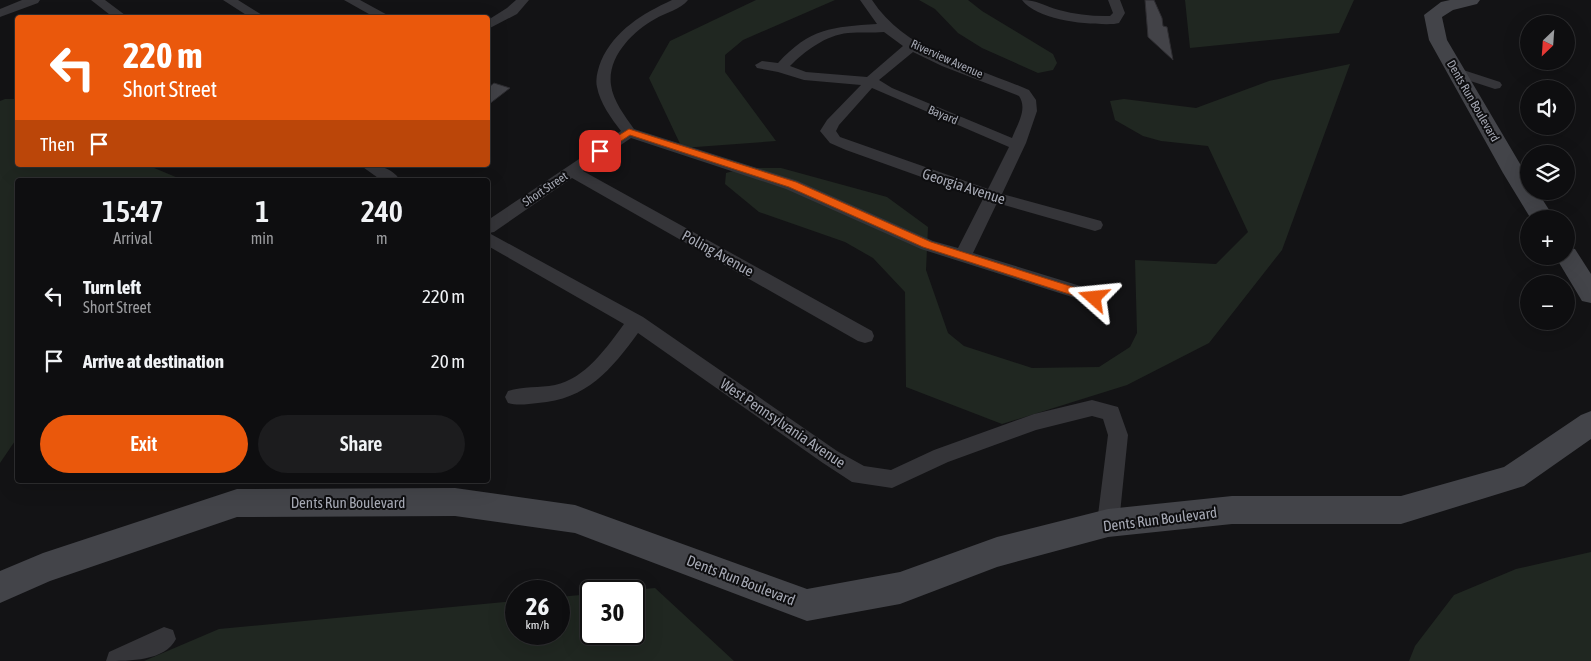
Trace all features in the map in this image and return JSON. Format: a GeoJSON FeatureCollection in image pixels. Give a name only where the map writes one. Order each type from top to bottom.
{"type":"FeatureCollection","features":[{"type":"Feature","properties":{"kind":"street"},"geometry":{"type":"LineString","coordinates":[[0,13],[34,0]]}},
{"type":"Feature","properties":{"kind":"street"},"geometry":{"type":"LineString","coordinates":[[97,0],[119,15]]}},
{"type":"Feature","properties":{"kind":"street"},"geometry":{"type":"LineString","coordinates":[[229,0],[256,15]]}},
{"type":"Feature","properties":{"kind":"street"},"geometry":{"type":"LineString","coordinates":[[350,0],[381,15]]}},
{"type":"Feature","properties":{"kind":"street"},"geometry":{"type":"LineString","coordinates":[[490,24],[512,11],[524,0]]}},
{"type":"Feature","properties":{"kind":"street"},"geometry":{"type":"LineString","coordinates":[[682,0],[644,18],[619,40],[605,69],[603,87],[612,108],[629,132],[792,184],[927,245],[1094,298]]}},
{"type":"Feature","properties":{"kind":"street","name":"Riverview Avenue"},"geometry":{"type":"LineString","coordinates":[[866,0],[879,19],[913,45],[1024,93],[1029,100],[1030,111],[1018,143]]}},
{"type":"Feature","properties":{"kind":"street"},"geometry":{"type":"LineString","coordinates":[[1028,0],[1028,2],[1045,10],[1101,21],[1114,20],[1119,13],[1114,0]]}},
{"type":"Feature","properties":{"kind":"street","name":"Dents Run Boulevard"},"geometry":{"type":"LineString","coordinates":[[1471,0],[1447,6],[1433,15],[1438,40],[1454,71],[1538,210]]}},
{"type":"Feature","properties":{"kind":"street"},"geometry":{"type":"LineString","coordinates":[[781,68],[789,59],[816,40],[838,30],[871,30],[888,27]]}},
{"type":"Feature","properties":{"kind":"street"},"geometry":{"type":"LineString","coordinates":[[762,65],[781,68],[804,76],[870,81],[913,45]]}},
{"type":"Feature","properties":{"kind":"street"},"geometry":{"type":"LineString","coordinates":[[1454,71],[1495,85]]}},
{"type":"Feature","properties":{"kind":"street","name":"Georgia Avenue"},"geometry":{"type":"LineString","coordinates":[[870,81],[863,92],[832,123],[828,131],[835,140],[850,147],[991,196],[1095,225]]}},
{"type":"Feature","properties":{"kind":"street","name":"Bayard"},"geometry":{"type":"LineString","coordinates":[[870,81],[939,114],[1008,142],[1018,143]]}},
{"type":"Feature","properties":{"kind":"street","name":"Short Street"},"geometry":{"type":"LineString","coordinates":[[490,227],[629,132]]}},
{"type":"Feature","properties":{"kind":"street"},"geometry":{"type":"LineString","coordinates":[[963,256],[1018,143]]}},
{"type":"Feature","properties":{"kind":"street"},"geometry":{"type":"LineString","coordinates":[[371,167],[389,178]]}},
{"type":"Feature","properties":{"kind":"street","name":"Poling Avenue"},"geometry":{"type":"LineString","coordinates":[[572,171],[865,336]]}},
{"type":"Feature","properties":{"kind":"street","name":"West Pennsylvania Avenue"},"geometry":{"type":"LineString","coordinates":[[490,240],[636,322],[830,458],[860,475],[892,479],[941,456],[1034,422],[1092,408],[1111,413],[1118,435],[1108,523]]}},
{"type":"Feature","properties":{"kind":"street"},"geometry":{"type":"LineString","coordinates":[[1572,265],[1591,294]]}},
{"type":"Feature","properties":{"kind":"street"},"geometry":{"type":"LineString","coordinates":[[515,396],[560,392],[582,383],[601,368],[636,322]]}},
{"type":"Feature","properties":{"kind":"street","name":"Dents Run Boulevard"},"geometry":{"type":"LineString","coordinates":[[0,587],[43,568],[238,502],[456,502],[575,519],[807,605],[900,588],[997,552],[1108,523],[1232,510],[1401,510],[1513,477],[1591,423]]}},
{"type":"Feature","properties":{"kind":"street"},"geometry":{"type":"LineString","coordinates":[[118,661],[150,648],[164,639]]}},
{"type":"Feature","properties":{"kind":"shaded area"},"geometry":{"type":"Polygon","coordinates":[[[756,0],[835,0],[743,40],[725,55],[725,72],[776,141],[682,148],[649,78],[670,41],[756,0]]]}},
{"type":"Feature","properties":{"kind":"shaded area"},"geometry":{"type":"Polygon","coordinates":[[[919,0],[968,0],[982,11],[1053,54],[1057,63],[1053,70],[1038,73],[982,48],[958,33],[935,9],[919,0]]]}},
{"type":"Feature","properties":{"kind":"shaded area"},"geometry":{"type":"Polygon","coordinates":[[[1185,0],[1354,0],[1339,33],[1190,48],[1185,0]]]}},
{"type":"Feature","properties":{"kind":"shaded area"},"geometry":{"type":"Polygon","coordinates":[[[1350,64],[1282,250],[1209,343],[1127,385],[1002,424],[906,387],[905,292],[873,258],[845,242],[759,212],[725,184],[726,173],[744,168],[781,168],[887,197],[928,227],[926,270],[948,333],[964,346],[1032,368],[1099,367],[1130,347],[1137,333],[1135,260],[1216,264],[1248,232],[1208,146],[1161,141],[1143,136],[1115,120],[1110,101],[1124,99],[1196,108],[1269,81],[1350,64]]]}},
{"type":"Feature","properties":{"kind":"shaded area"},"geometry":{"type":"Polygon","coordinates":[[[15,99],[15,167],[152,167],[178,178],[15,178],[15,441],[0,463],[0,101],[15,99]]]}},
{"type":"Feature","properties":{"kind":"shaded area"},"geometry":{"type":"Polygon","coordinates":[[[1591,552],[1591,661],[1409,661],[1415,646],[1454,595],[1516,569],[1591,552]]]}},
{"type":"Feature","properties":{"kind":"shaded area"},"geometry":{"type":"Polygon","coordinates":[[[655,588],[734,661],[144,661],[219,629],[505,602],[505,645],[570,645],[570,596],[580,595],[580,645],[645,645],[645,589],[655,588]]]}},
{"type":"Feature","properties":{"kind":"building"},"geometry":{"type":"Polygon","coordinates":[[[1145,0],[1154,0],[1162,18],[1163,26],[1167,27],[1173,60],[1148,37],[1145,0]]]}},
{"type":"Feature","properties":{"kind":"building"},"geometry":{"type":"Polygon","coordinates":[[[494,83],[510,88],[490,103],[490,86],[494,83]]]}},
{"type":"Feature","properties":{"kind":"route"},"geometry":{"type":"LineString","coordinates":[[600,151],[629,132],[792,184],[927,245],[1094,298]]}}]}
